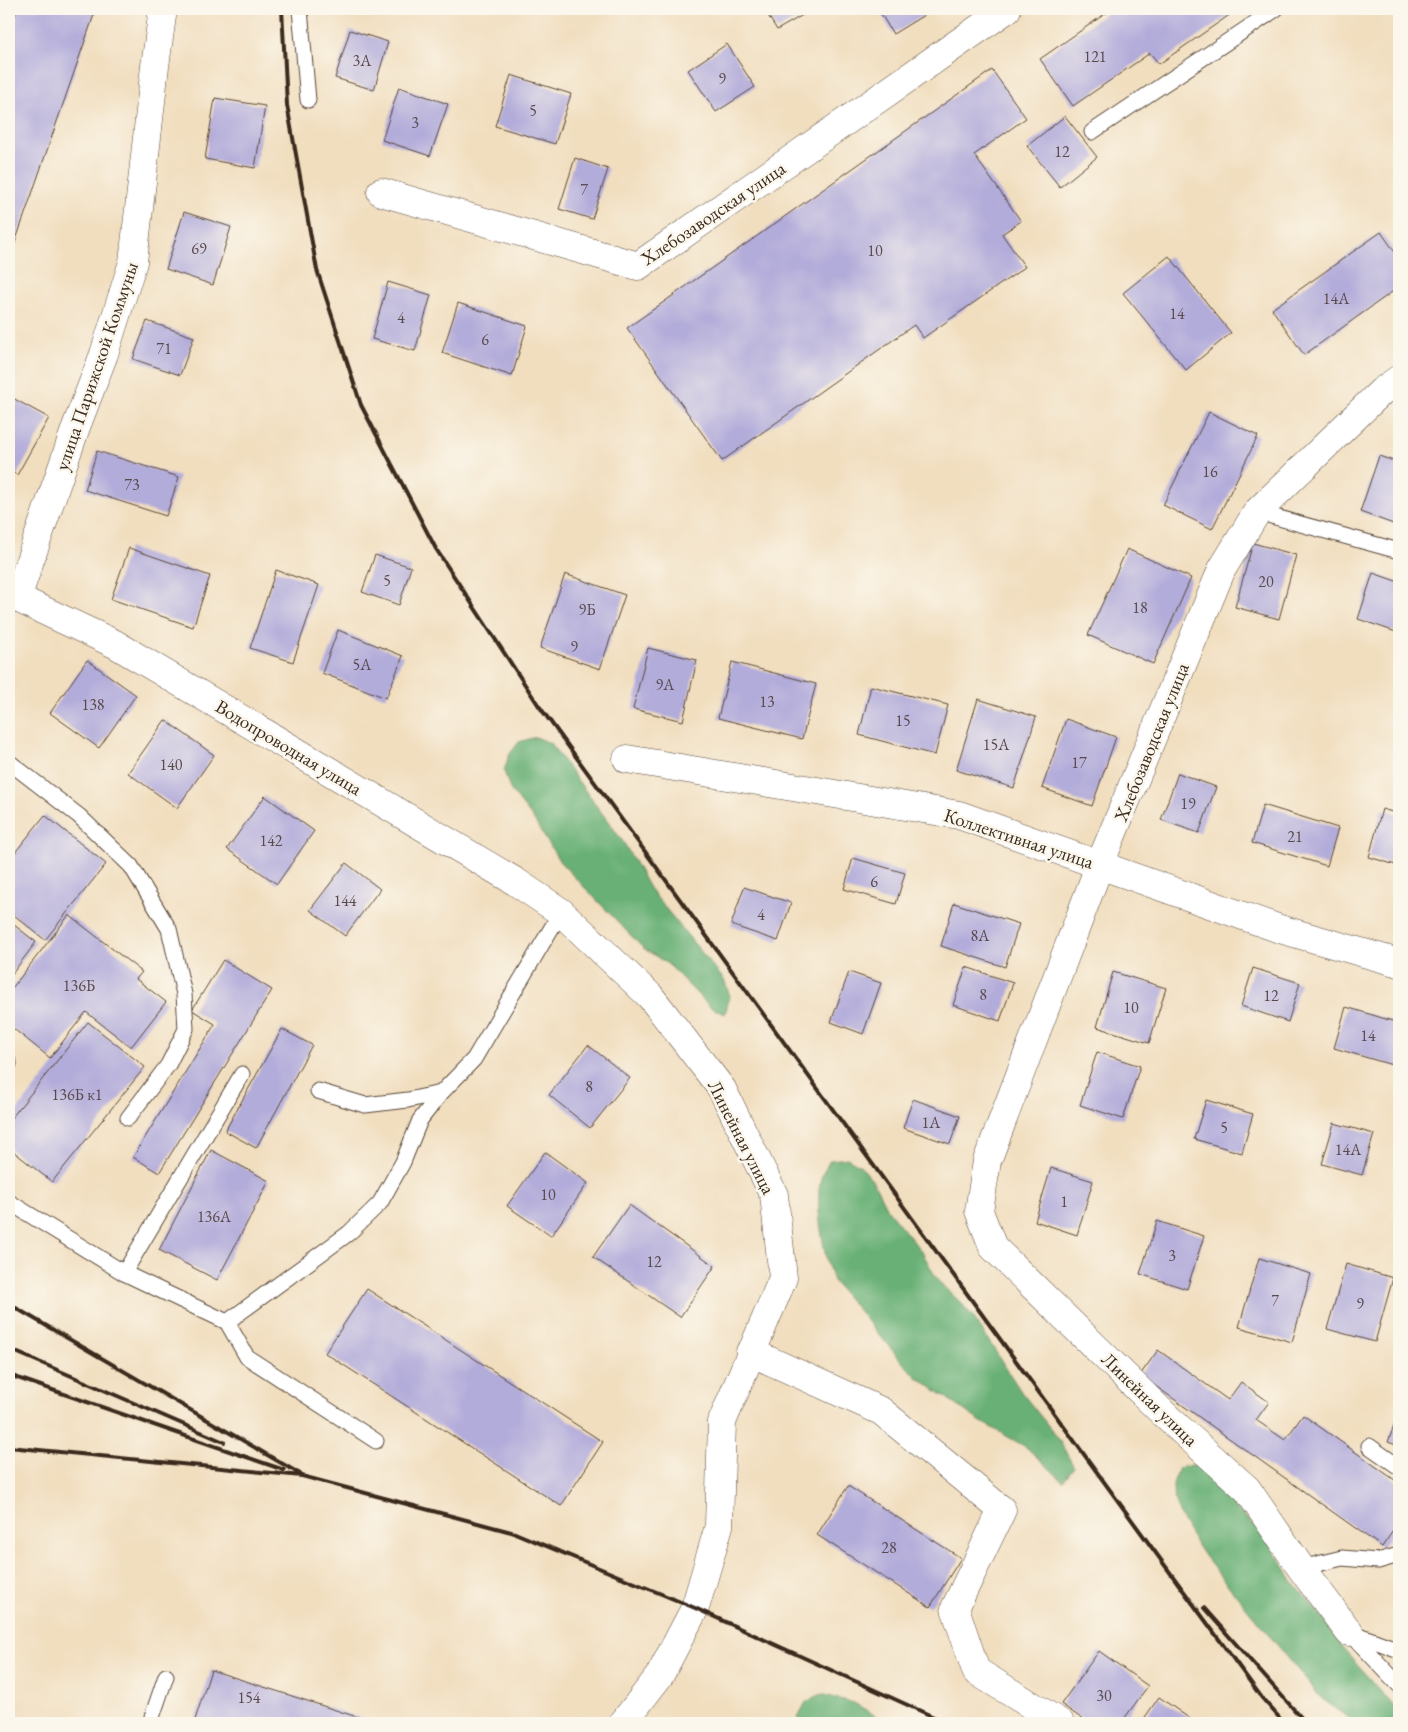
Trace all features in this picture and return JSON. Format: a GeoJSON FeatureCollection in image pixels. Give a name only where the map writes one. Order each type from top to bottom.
{"type":"FeatureCollection","features":[{"type":"Feature","properties":{"kind":"street","name":"улица Парижской Коммуны"},"geometry":{"type":"LineString","coordinates":[[13,598],[104,354],[134,262],[163,9]]}},
{"type":"Feature","properties":{"kind":"street","name":"Хлебозаводская улица"},"geometry":{"type":"LineString","coordinates":[[381,192],[638,266],[1007,9]]}},
{"type":"Feature","properties":{"kind":"street","name":"Хлебозаводская улица"},"geometry":{"type":"LineString","coordinates":[[987,1161],[1100,864],[1222,568],[1257,512],[1382,391],[1399,378]]}},
{"type":"Feature","properties":{"kind":"street","name":"Водопроводная улица"},"geometry":{"type":"LineString","coordinates":[[13,598],[115,644],[516,882],[561,912]]}},
{"type":"Feature","properties":{"kind":"street","name":"Коллективная улица"},"geometry":{"type":"LineString","coordinates":[[628,759],[959,816],[1100,864],[1280,929],[1399,963]]}},
{"type":"Feature","properties":{"kind":"street","name":"Линейная улица"},"geometry":{"type":"LineString","coordinates":[[561,912],[650,996],[722,1088],[774,1195],[783,1278],[750,1352],[722,1422],[720,1526],[695,1608],[660,1675],[623,1723]]}},
{"type":"Feature","properties":{"kind":"street","name":"Линейная улица"},"geometry":{"type":"LineString","coordinates":[[987,1161],[979,1211],[992,1247],[1170,1420],[1247,1489],[1301,1568],[1349,1632]]}},
{"type":"Feature","properties":{"kind":"street"},"geometry":{"type":"LineString","coordinates":[[750,1352],[881,1411],[1002,1510],[955,1608],[976,1671],[1060,1723]]}},
{"type":"Feature","properties":{"kind":"lane"},"geometry":{"type":"LineString","coordinates":[[300,9],[308,100]]}},
{"type":"Feature","properties":{"kind":"lane"},"geometry":{"type":"LineString","coordinates":[[1092,132],[1276,9]]}},
{"type":"Feature","properties":{"kind":"lane"},"geometry":{"type":"LineString","coordinates":[[1257,512],[1399,551]]}},
{"type":"Feature","properties":{"kind":"lane"},"geometry":{"type":"LineString","coordinates":[[9,762],[79,816],[131,866],[169,929],[184,994],[186,1029],[168,1065],[128,1118]]}},
{"type":"Feature","properties":{"kind":"lane"},"geometry":{"type":"LineString","coordinates":[[227,1322],[349,1233],[380,1203],[403,1162],[420,1120],[441,1093],[474,1059],[561,912]]}},
{"type":"Feature","properties":{"kind":"lane"},"geometry":{"type":"LineString","coordinates":[[124,1273],[242,1074]]}},
{"type":"Feature","properties":{"kind":"lane"},"geometry":{"type":"LineString","coordinates":[[318,1091],[364,1104],[408,1100],[441,1093]]}},
{"type":"Feature","properties":{"kind":"lane"},"geometry":{"type":"LineString","coordinates":[[9,1202],[124,1273],[227,1322],[247,1357],[376,1441]]}},
{"type":"Feature","properties":{"kind":"lane"},"geometry":{"type":"LineString","coordinates":[[1369,1446],[1399,1467]]}},
{"type":"Feature","properties":{"kind":"lane"},"geometry":{"type":"LineString","coordinates":[[1301,1568],[1342,1558],[1378,1561],[1399,1555]]}},
{"type":"Feature","properties":{"kind":"lane"},"geometry":{"type":"LineString","coordinates":[[1349,1632],[1399,1650]]}},
{"type":"Feature","properties":{"kind":"lane"},"geometry":{"type":"LineString","coordinates":[[1349,1632],[1399,1685]]}},
{"type":"Feature","properties":{"kind":"lane"},"geometry":{"type":"LineString","coordinates":[[150,1723],[166,1676]]}},
{"type":"Feature","properties":{"kind":"green space"},"geometry":{"type":"Polygon","coordinates":[[[536,737],[550,743],[624,843],[649,888],[724,980],[730,996],[725,1014],[710,1007],[669,965],[643,948],[560,862],[532,817],[510,789],[504,771],[509,755],[519,742],[536,737]]]}},
{"type":"Feature","properties":{"kind":"green space"},"geometry":{"type":"Polygon","coordinates":[[[847,1158],[861,1166],[873,1181],[887,1209],[922,1252],[938,1281],[974,1318],[1022,1393],[1058,1438],[1074,1467],[1063,1481],[1026,1447],[978,1420],[917,1377],[833,1281],[826,1258],[821,1230],[819,1189],[822,1176],[830,1160],[847,1158]]]}},
{"type":"Feature","properties":{"kind":"green space"},"geometry":{"type":"Polygon","coordinates":[[[1196,1464],[1227,1500],[1264,1535],[1290,1578],[1325,1621],[1343,1649],[1399,1712],[1399,1723],[1355,1723],[1321,1698],[1204,1556],[1179,1514],[1173,1487],[1179,1468],[1196,1464]]]}},
{"type":"Feature","properties":{"kind":"green space"},"geometry":{"type":"Polygon","coordinates":[[[821,1694],[854,1703],[888,1723],[801,1723],[798,1717],[806,1702],[821,1694]]]}},
{"type":"Feature","properties":{"kind":"building"},"geometry":{"type":"Polygon","coordinates":[[[17,9],[96,9],[9,260],[9,33],[17,9]]]}},
{"type":"Feature","properties":{"kind":"building"},"geometry":{"type":"Polygon","coordinates":[[[764,9],[813,9],[777,30],[764,9]]]}},
{"type":"Feature","properties":{"kind":"building"},"geometry":{"type":"Polygon","coordinates":[[[878,9],[934,9],[893,34],[878,9]]]}},
{"type":"Feature","properties":{"kind":"building"},"geometry":{"type":"Polygon","coordinates":[[[1112,9],[1238,9],[1159,64],[1150,53],[1073,106],[1040,59],[1112,9]]]}},
{"type":"Feature","properties":{"kind":"building"},"geometry":{"type":"Polygon","coordinates":[[[350,30],[388,42],[374,90],[335,78],[350,30]]]}},
{"type":"Feature","properties":{"kind":"building"},"geometry":{"type":"Polygon","coordinates":[[[727,44],[755,87],[716,112],[688,70],[727,44]]]}},
{"type":"Feature","properties":{"kind":"building"},"geometry":{"type":"Polygon","coordinates":[[[992,70],[1026,118],[974,155],[1021,221],[1002,234],[1025,267],[923,338],[914,325],[722,461],[627,328],[992,70]]]}},
{"type":"Feature","properties":{"kind":"building"},"geometry":{"type":"Polygon","coordinates":[[[511,75],[571,94],[555,144],[495,126],[511,75]]]}},
{"type":"Feature","properties":{"kind":"building"},"geometry":{"type":"Polygon","coordinates":[[[399,87],[448,104],[430,156],[382,140],[399,87]]]}},
{"type":"Feature","properties":{"kind":"building"},"geometry":{"type":"Polygon","coordinates":[[[215,98],[265,106],[255,168],[205,159],[215,98]]]}},
{"type":"Feature","properties":{"kind":"building"},"geometry":{"type":"Polygon","coordinates":[[[1065,116],[1097,157],[1060,187],[1027,146],[1065,116]]]}},
{"type":"Feature","properties":{"kind":"building"},"geometry":{"type":"Polygon","coordinates":[[[575,158],[608,169],[592,219],[559,209],[575,158]]]}},
{"type":"Feature","properties":{"kind":"building"},"geometry":{"type":"Polygon","coordinates":[[[184,212],[231,227],[213,285],[166,269],[184,212]]]}},
{"type":"Feature","properties":{"kind":"building"},"geometry":{"type":"Polygon","coordinates":[[[1381,232],[1399,258],[1399,287],[1304,355],[1272,309],[1381,232]]]}},
{"type":"Feature","properties":{"kind":"building"},"geometry":{"type":"Polygon","coordinates":[[[1169,256],[1231,333],[1186,370],[1123,293],[1169,256]]]}},
{"type":"Feature","properties":{"kind":"building"},"geometry":{"type":"Polygon","coordinates":[[[388,282],[431,295],[415,351],[372,339],[388,282]]]}},
{"type":"Feature","properties":{"kind":"building"},"geometry":{"type":"Polygon","coordinates":[[[458,303],[527,326],[512,376],[442,353],[458,303]]]}},
{"type":"Feature","properties":{"kind":"building"},"geometry":{"type":"Polygon","coordinates":[[[147,321],[194,337],[180,375],[133,359],[147,321]]]}},
{"type":"Feature","properties":{"kind":"building"},"geometry":{"type":"Polygon","coordinates":[[[9,396],[49,418],[17,475],[9,470],[9,396]]]}},
{"type":"Feature","properties":{"kind":"building"},"geometry":{"type":"Polygon","coordinates":[[[1209,412],[1258,436],[1212,529],[1163,505],[1209,412]]]}},
{"type":"Feature","properties":{"kind":"building"},"geometry":{"type":"Polygon","coordinates":[[[97,451],[179,477],[166,516],[85,490],[97,451]]]}},
{"type":"Feature","properties":{"kind":"building"},"geometry":{"type":"Polygon","coordinates":[[[1379,456],[1399,463],[1399,526],[1360,512],[1379,456]]]}},
{"type":"Feature","properties":{"kind":"building"},"geometry":{"type":"Polygon","coordinates":[[[1253,543],[1296,555],[1279,619],[1235,607],[1253,543]]]}},
{"type":"Feature","properties":{"kind":"building"},"geometry":{"type":"Polygon","coordinates":[[[129,548],[210,576],[193,627],[111,599],[129,548]]]}},
{"type":"Feature","properties":{"kind":"building"},"geometry":{"type":"Polygon","coordinates":[[[1127,549],[1191,578],[1153,664],[1088,635],[1127,549]]]}},
{"type":"Feature","properties":{"kind":"building"},"geometry":{"type":"Polygon","coordinates":[[[375,555],[411,567],[399,605],[362,592],[375,555]]]}},
{"type":"Feature","properties":{"kind":"building"},"geometry":{"type":"Polygon","coordinates":[[[276,570],[319,585],[293,662],[250,648],[276,570]]]}},
{"type":"Feature","properties":{"kind":"building"},"geometry":{"type":"Polygon","coordinates":[[[1373,573],[1399,582],[1399,633],[1358,619],[1373,573]]]}},
{"type":"Feature","properties":{"kind":"building"},"geometry":{"type":"Polygon","coordinates":[[[565,574],[625,595],[600,669],[540,648],[565,574]]]}},
{"type":"Feature","properties":{"kind":"building"},"geometry":{"type":"Polygon","coordinates":[[[338,630],[403,656],[386,698],[322,673],[338,630]]]}},
{"type":"Feature","properties":{"kind":"building"},"geometry":{"type":"Polygon","coordinates":[[[648,648],[697,660],[683,721],[633,709],[648,648]]]}},
{"type":"Feature","properties":{"kind":"building"},"geometry":{"type":"Polygon","coordinates":[[[87,660],[136,695],[99,748],[50,713],[87,660]]]}},
{"type":"Feature","properties":{"kind":"building"},"geometry":{"type":"Polygon","coordinates":[[[732,662],[816,684],[802,739],[718,718],[732,662]]]}},
{"type":"Feature","properties":{"kind":"building"},"geometry":{"type":"Polygon","coordinates":[[[871,686],[948,705],[935,755],[859,735],[871,686]]]}},
{"type":"Feature","properties":{"kind":"building"},"geometry":{"type":"Polygon","coordinates":[[[978,699],[1036,717],[1014,788],[956,770],[978,699]]]}},
{"type":"Feature","properties":{"kind":"building"},"geometry":{"type":"Polygon","coordinates":[[[1066,719],[1116,737],[1092,806],[1042,788],[1066,719]]]}},
{"type":"Feature","properties":{"kind":"building"},"geometry":{"type":"Polygon","coordinates":[[[165,720],[214,755],[177,808],[128,773],[165,720]]]}},
{"type":"Feature","properties":{"kind":"building"},"geometry":{"type":"Polygon","coordinates":[[[1178,773],[1216,787],[1199,833],[1161,820],[1178,773]]]}},
{"type":"Feature","properties":{"kind":"building"},"geometry":{"type":"Polygon","coordinates":[[[265,796],[314,831],[277,884],[227,849],[265,796]]]}},
{"type":"Feature","properties":{"kind":"building"},"geometry":{"type":"Polygon","coordinates":[[[1263,805],[1338,828],[1327,866],[1252,843],[1263,805]]]}},
{"type":"Feature","properties":{"kind":"building"},"geometry":{"type":"Polygon","coordinates":[[[1382,809],[1399,814],[1399,866],[1369,857],[1382,809]]]}},
{"type":"Feature","properties":{"kind":"building"},"geometry":{"type":"Polygon","coordinates":[[[45,815],[106,864],[45,940],[9,911],[9,860],[45,815]]]}},
{"type":"Feature","properties":{"kind":"building"},"geometry":{"type":"Polygon","coordinates":[[[853,858],[905,873],[896,904],[844,889],[853,858]]]}},
{"type":"Feature","properties":{"kind":"building"},"geometry":{"type":"Polygon","coordinates":[[[346,863],[380,889],[345,936],[310,910],[346,863]]]}},
{"type":"Feature","properties":{"kind":"building"},"geometry":{"type":"Polygon","coordinates":[[[744,887],[791,903],[778,941],[731,925],[744,887]]]}},
{"type":"Feature","properties":{"kind":"building"},"geometry":{"type":"Polygon","coordinates":[[[954,903],[1019,924],[1005,967],[941,946],[954,903]]]}},
{"type":"Feature","properties":{"kind":"building"},"geometry":{"type":"Polygon","coordinates":[[[69,915],[142,972],[136,979],[166,1002],[131,1047],[86,1012],[50,1058],[9,1025],[9,992],[69,915]]]}},
{"type":"Feature","properties":{"kind":"building"},"geometry":{"type":"Polygon","coordinates":[[[9,921],[36,942],[9,978],[9,921]]]}},
{"type":"Feature","properties":{"kind":"building"},"geometry":{"type":"Polygon","coordinates":[[[223,960],[272,990],[159,1173],[133,1157],[215,1024],[192,1010],[223,960]]]}},
{"type":"Feature","properties":{"kind":"building"},"geometry":{"type":"Polygon","coordinates":[[[966,967],[1013,983],[1000,1021],[953,1005],[966,967]]]}},
{"type":"Feature","properties":{"kind":"building"},"geometry":{"type":"Polygon","coordinates":[[[1253,968],[1300,983],[1288,1022],[1241,1006],[1253,968]]]}},
{"type":"Feature","properties":{"kind":"building"},"geometry":{"type":"Polygon","coordinates":[[[849,972],[881,983],[863,1034],[831,1022],[849,972]]]}},
{"type":"Feature","properties":{"kind":"building"},"geometry":{"type":"Polygon","coordinates":[[[1113,972],[1166,988],[1149,1043],[1097,1027],[1113,972]]]}},
{"type":"Feature","properties":{"kind":"building"},"geometry":{"type":"Polygon","coordinates":[[[1346,1007],[1399,1023],[1399,1067],[1334,1048],[1346,1007]]]}},
{"type":"Feature","properties":{"kind":"building"},"geometry":{"type":"Polygon","coordinates":[[[88,1022],[145,1067],[52,1182],[9,1148],[9,1121],[88,1022]]]}},
{"type":"Feature","properties":{"kind":"building"},"geometry":{"type":"Polygon","coordinates":[[[282,1029],[312,1045],[256,1148],[225,1131],[282,1029]]]}},
{"type":"Feature","properties":{"kind":"building"},"geometry":{"type":"Polygon","coordinates":[[[588,1045],[630,1078],[590,1128],[549,1095],[588,1045]]]}},
{"type":"Feature","properties":{"kind":"building"},"geometry":{"type":"Polygon","coordinates":[[[1097,1052],[1140,1066],[1123,1119],[1080,1105],[1097,1052]]]}},
{"type":"Feature","properties":{"kind":"building"},"geometry":{"type":"Polygon","coordinates":[[[913,1099],[960,1116],[950,1144],[903,1128],[913,1099]]]}},
{"type":"Feature","properties":{"kind":"building"},"geometry":{"type":"Polygon","coordinates":[[[1206,1100],[1253,1114],[1242,1153],[1194,1139],[1206,1100]]]}},
{"type":"Feature","properties":{"kind":"building"},"geometry":{"type":"Polygon","coordinates":[[[1334,1123],[1374,1134],[1362,1175],[1322,1164],[1334,1123]]]}},
{"type":"Feature","properties":{"kind":"building"},"geometry":{"type":"Polygon","coordinates":[[[211,1150],[269,1181],[217,1280],[159,1250],[211,1150]]]}},
{"type":"Feature","properties":{"kind":"building"},"geometry":{"type":"Polygon","coordinates":[[[545,1152],[588,1183],[551,1236],[507,1206],[545,1152]]]}},
{"type":"Feature","properties":{"kind":"building"},"geometry":{"type":"Polygon","coordinates":[[[1051,1168],[1093,1181],[1077,1235],[1035,1221],[1051,1168]]]}},
{"type":"Feature","properties":{"kind":"building"},"geometry":{"type":"Polygon","coordinates":[[[629,1205],[715,1266],[680,1317],[593,1257],[629,1205]]]}},
{"type":"Feature","properties":{"kind":"building"},"geometry":{"type":"Polygon","coordinates":[[[1157,1221],[1204,1236],[1187,1289],[1140,1274],[1157,1221]]]}},
{"type":"Feature","properties":{"kind":"building"},"geometry":{"type":"Polygon","coordinates":[[[1259,1258],[1311,1274],[1292,1342],[1239,1327],[1259,1258]]]}},
{"type":"Feature","properties":{"kind":"building"},"geometry":{"type":"Polygon","coordinates":[[[1346,1264],[1393,1278],[1375,1342],[1327,1329],[1346,1264]]]}},
{"type":"Feature","properties":{"kind":"building"},"geometry":{"type":"Polygon","coordinates":[[[367,1289],[603,1442],[561,1506],[325,1353],[367,1289]]]}},
{"type":"Feature","properties":{"kind":"building"},"geometry":{"type":"Polygon","coordinates":[[[1158,1350],[1228,1400],[1241,1382],[1269,1402],[1256,1420],[1285,1440],[1303,1415],[1399,1483],[1399,1522],[1382,1547],[1140,1375],[1158,1350]]]}},
{"type":"Feature","properties":{"kind":"building"},"geometry":{"type":"Polygon","coordinates":[[[1399,1413],[1399,1446],[1388,1442],[1399,1413]]]}},
{"type":"Feature","properties":{"kind":"building"},"geometry":{"type":"Polygon","coordinates":[[[848,1486],[961,1558],[930,1607],[817,1535],[848,1486]]]}},
{"type":"Feature","properties":{"kind":"building"},"geometry":{"type":"Polygon","coordinates":[[[1099,1651],[1148,1686],[1121,1723],[1088,1723],[1061,1704],[1099,1651]]]}},
{"type":"Feature","properties":{"kind":"building"},"geometry":{"type":"Polygon","coordinates":[[[211,1670],[376,1723],[194,1723],[211,1670]]]}},
{"type":"Feature","properties":{"kind":"building"},"geometry":{"type":"Polygon","coordinates":[[[1159,1697],[1196,1723],[1141,1723],[1159,1697]]]}},
{"type":"Feature","properties":{"kind":"railway"},"geometry":{"type":"LineString","coordinates":[[282,9],[287,105],[317,270],[361,405],[436,549],[539,706],[1262,1698],[1284,1723]]}},
{"type":"Feature","properties":{"kind":"railway"},"geometry":{"type":"LineString","coordinates":[[9,1304],[300,1474]]}},
{"type":"Feature","properties":{"kind":"railway"},"geometry":{"type":"LineString","coordinates":[[9,1349],[224,1442]]}},
{"type":"Feature","properties":{"kind":"railway"},"geometry":{"type":"LineString","coordinates":[[9,1375],[284,1470]]}},
{"type":"Feature","properties":{"kind":"railway"},"geometry":{"type":"LineString","coordinates":[[9,1447],[302,1476],[515,1533],[695,1608],[947,1723]]}},
{"type":"Feature","properties":{"kind":"railway"},"geometry":{"type":"LineString","coordinates":[[1204,1608],[1306,1723]]}}]}
